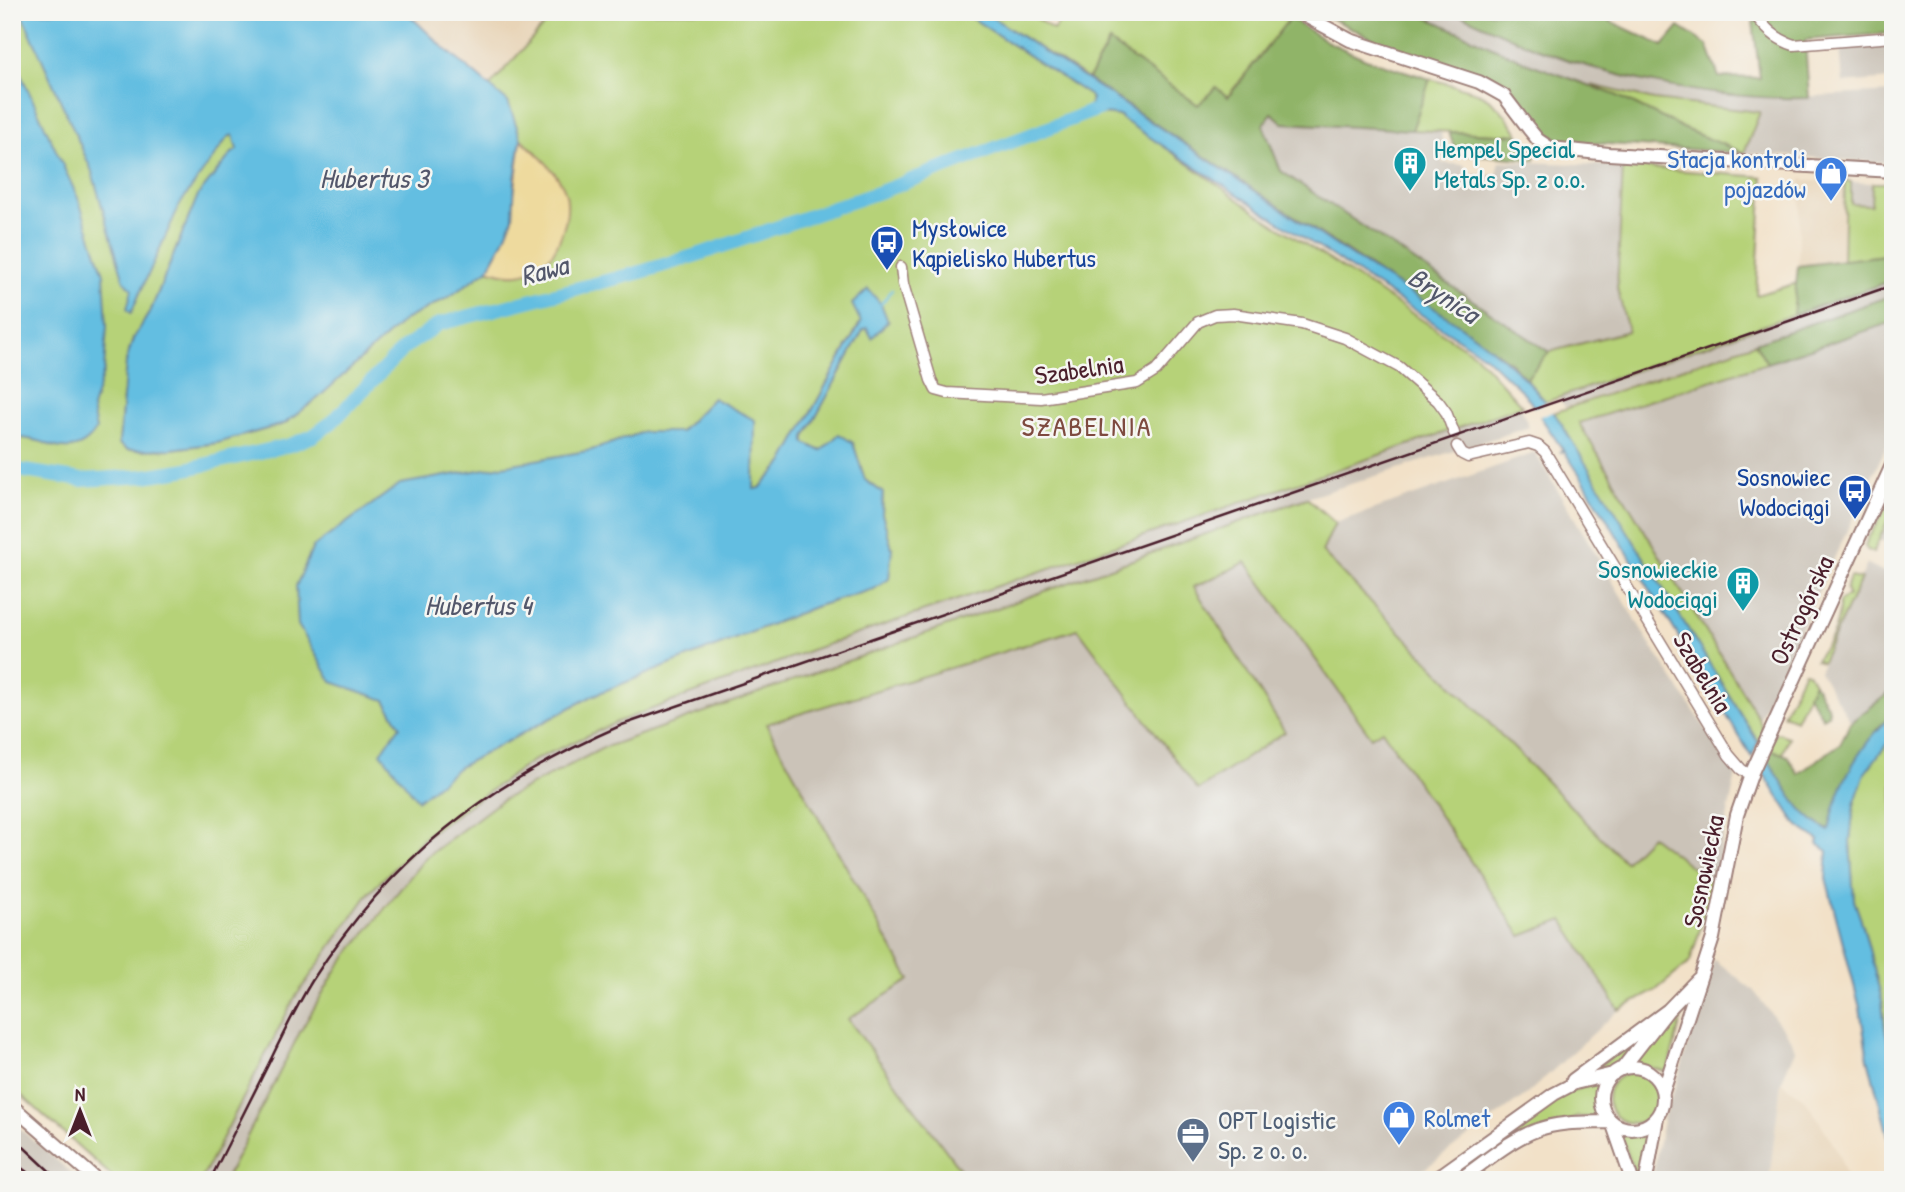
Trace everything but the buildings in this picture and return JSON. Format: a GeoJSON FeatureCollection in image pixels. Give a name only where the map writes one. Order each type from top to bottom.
{"type":"FeatureCollection","features":[{"type":"Feature","properties":{"kind":"street"},"geometry":{"type":"LineString","coordinates":[[1298,12],[1350,40],[1479,82],[1495,90],[1510,103],[1533,135],[1550,148],[1893,171]]}},
{"type":"Feature","properties":{"kind":"street"},"geometry":{"type":"LineString","coordinates":[[1753,12],[1779,40],[1794,45],[1893,37]]}},
{"type":"Feature","properties":{"kind":"street","name":"Szabelnia"},"geometry":{"type":"LineString","coordinates":[[901,267],[903,284],[936,390],[947,393],[1041,398],[1137,383],[1156,371],[1198,322],[1216,315],[1233,314],[1302,324],[1345,338],[1399,367],[1438,401],[1446,412],[1454,433]]}},
{"type":"Feature","properties":{"kind":"street","name":"Szabelnia"},"geometry":{"type":"LineString","coordinates":[[1457,446],[1462,454],[1468,457],[1529,443],[1545,452],[1729,755],[1741,769],[1752,774]]}},
{"type":"Feature","properties":{"kind":"street","name":"Ostrogórska"},"geometry":{"type":"LineString","coordinates":[[1752,774],[1893,463]]}},
{"type":"Feature","properties":{"kind":"street","name":"Sosnowiecka"},"geometry":{"type":"LineString","coordinates":[[1646,1180],[1657,1118],[1663,1103],[1663,1091],[1713,938],[1737,815],[1752,774]]}},
{"type":"Feature","properties":{"kind":"street","name":"Sosnowiecka"},"geometry":{"type":"LineString","coordinates":[[1632,1180],[1612,1122],[1602,1105],[1604,1085],[1701,976]]}},
{"type":"Feature","properties":{"kind":"street"},"geometry":{"type":"LineString","coordinates":[[1434,1180],[1668,1010]]}},
{"type":"Feature","properties":{"kind":"street"},"geometry":{"type":"LineString","coordinates":[[1554,1094],[1575,1083],[1639,1068],[1647,1071],[1660,1083],[1663,1091]]}},
{"type":"Feature","properties":{"kind":"street"},"geometry":{"type":"LineString","coordinates":[[12,1106],[97,1180]]}},
{"type":"Feature","properties":{"kind":"street"},"geometry":{"type":"LineString","coordinates":[[1460,1180],[1518,1139],[1536,1130],[1576,1123],[1612,1122],[1627,1129],[1635,1129],[1651,1124],[1657,1118]]}},
{"type":"Feature","properties":{"kind":"shaded area"},"geometry":{"type":"Polygon","coordinates":[[[406,12],[556,12],[489,87],[406,12]]]}},
{"type":"Feature","properties":{"kind":"shaded area"},"geometry":{"type":"Polygon","coordinates":[[[1415,12],[1455,12],[1539,49],[1717,92],[1778,98],[1893,92],[1893,163],[1744,153],[1760,112],[1654,100],[1591,85],[1525,62],[1415,12]]]}},
{"type":"Feature","properties":{"kind":"shaded area"},"geometry":{"type":"Polygon","coordinates":[[[1893,42],[1893,79],[1843,83],[1840,47],[1893,42]]]}},
{"type":"Feature","properties":{"kind":"shaded area"},"geometry":{"type":"Polygon","coordinates":[[[1273,112],[1283,123],[1441,132],[1444,155],[1442,163],[1465,165],[1464,174],[1497,175],[1500,161],[1623,166],[1617,288],[1629,331],[1549,352],[1281,171],[1263,125],[1273,112]]]}},
{"type":"Feature","properties":{"kind":"shaded area"},"geometry":{"type":"Polygon","coordinates":[[[1801,179],[1845,181],[1843,261],[1798,266],[1801,179]]]}},
{"type":"Feature","properties":{"kind":"shaded area"},"geometry":{"type":"Polygon","coordinates":[[[1851,182],[1872,183],[1871,205],[1850,204],[1851,182]]]}},
{"type":"Feature","properties":{"kind":"shaded area"},"geometry":{"type":"Polygon","coordinates":[[[1893,280],[1893,295],[1565,407],[1559,398],[1893,280]]]}},
{"type":"Feature","properties":{"kind":"shaded area","name":"Sosnowieckie Wodociągi"},"geometry":{"type":"Polygon","coordinates":[[[1893,322],[1893,432],[1759,719],[1579,423],[1893,322]]]}},
{"type":"Feature","properties":{"kind":"shaded area"},"geometry":{"type":"Polygon","coordinates":[[[1522,406],[1529,427],[1307,498],[603,748],[502,800],[387,903],[338,967],[300,1032],[225,1180],[201,1180],[294,999],[369,893],[427,835],[532,761],[617,722],[814,649],[1522,406]]]}},
{"type":"Feature","properties":{"kind":"shaded area"},"geometry":{"type":"Polygon","coordinates":[[[1535,453],[1655,652],[1736,774],[1714,884],[1651,837],[1625,862],[1322,551],[1335,523],[1535,453]]]}},
{"type":"Feature","properties":{"kind":"shaded area"},"geometry":{"type":"Polygon","coordinates":[[[1893,509],[1893,557],[1891,544],[1879,540],[1893,509]]]}},
{"type":"Feature","properties":{"kind":"shaded area"},"geometry":{"type":"Polygon","coordinates":[[[1246,562],[1371,737],[1382,730],[1521,936],[1563,920],[1619,1010],[1527,1094],[1409,1180],[968,1180],[848,1018],[909,980],[765,724],[1078,629],[1198,789],[1285,732],[1194,586],[1246,562]]]}},
{"type":"Feature","properties":{"kind":"shaded area"},"geometry":{"type":"Polygon","coordinates":[[[1867,564],[1893,576],[1893,690],[1851,722],[1819,671],[1867,564]]]}},
{"type":"Feature","properties":{"kind":"shaded area"},"geometry":{"type":"Polygon","coordinates":[[[1714,959],[1753,990],[1792,1041],[1795,1050],[1781,1082],[1769,1180],[1652,1180],[1664,1115],[1676,1085],[1714,959]]]}},
{"type":"Feature","properties":{"kind":"shaded area"},"geometry":{"type":"Polygon","coordinates":[[[1781,1082],[1802,1097],[1813,1111],[1837,1150],[1848,1180],[1769,1180],[1781,1082]]]}},
{"type":"Feature","properties":{"kind":"shaded area"},"geometry":{"type":"Polygon","coordinates":[[[12,1122],[74,1175],[79,1180],[12,1179],[12,1122]]]}},
{"type":"Feature","properties":{"kind":"green space"},"geometry":{"type":"Polygon","coordinates":[[[12,12],[306,12],[233,135],[238,150],[232,153],[191,212],[151,310],[133,339],[126,362],[119,444],[128,450],[172,449],[217,443],[284,424],[318,398],[404,320],[449,297],[488,269],[494,271],[537,153],[521,139],[508,102],[489,87],[556,12],[963,12],[1090,96],[1092,102],[1084,111],[1074,116],[759,232],[619,277],[451,318],[431,327],[397,352],[338,414],[321,428],[290,443],[152,472],[103,477],[80,476],[12,466],[12,12]]]}},
{"type":"Feature","properties":{"kind":"green space"},"geometry":{"type":"Polygon","coordinates":[[[984,12],[1027,12],[1053,30],[1067,12],[1098,12],[1106,18],[1110,12],[1281,12],[1290,18],[1227,97],[1198,105],[1109,42],[1088,79],[984,12]]]}},
{"type":"Feature","properties":{"kind":"green space"},"geometry":{"type":"Polygon","coordinates":[[[1318,12],[1415,12],[1525,62],[1618,96],[1689,131],[1744,153],[1563,141],[1547,133],[1534,121],[1507,85],[1484,74],[1382,43],[1318,12]]]}},
{"type":"Feature","properties":{"kind":"green space"},"geometry":{"type":"Polygon","coordinates":[[[1455,12],[1591,12],[1663,46],[1679,27],[1707,45],[1719,77],[1760,78],[1753,22],[1783,12],[1893,12],[1893,33],[1805,40],[1809,98],[1775,98],[1671,87],[1603,71],[1538,49],[1455,12]]]}},
{"type":"Feature","properties":{"kind":"green space"},"geometry":{"type":"Polygon","coordinates":[[[1290,18],[1328,42],[1366,59],[1430,79],[1412,130],[1283,123],[1272,113],[1263,125],[1281,171],[1549,352],[1526,379],[1511,363],[1471,334],[1088,79],[1109,42],[1198,105],[1216,87],[1228,97],[1290,18]]]}},
{"type":"Feature","properties":{"kind":"green space"},"geometry":{"type":"Polygon","coordinates":[[[1430,79],[1472,91],[1492,101],[1510,120],[1519,135],[1412,130],[1430,79]]]}},
{"type":"Feature","properties":{"kind":"green space"},"geometry":{"type":"Polygon","coordinates":[[[1591,85],[1654,100],[1760,112],[1744,153],[1689,131],[1591,85]]]}},
{"type":"Feature","properties":{"kind":"green space"},"geometry":{"type":"Polygon","coordinates":[[[1103,114],[1121,116],[1256,212],[1476,355],[1522,406],[814,649],[617,722],[532,761],[427,835],[369,893],[294,999],[201,1180],[116,1180],[12,1087],[12,472],[58,481],[106,483],[185,472],[296,446],[315,438],[341,418],[400,356],[417,342],[457,320],[643,275],[895,188],[1076,120],[1103,114]],[[861,321],[783,463],[760,488],[754,490],[713,398],[680,432],[643,432],[592,450],[385,700],[400,726],[418,799],[459,767],[594,695],[817,606],[874,589],[892,548],[882,514],[883,493],[865,480],[853,443],[821,451],[805,443],[805,437],[863,330],[866,327],[872,337],[888,321],[861,321]]]}},
{"type":"Feature","properties":{"kind":"green space"},"geometry":{"type":"Polygon","coordinates":[[[1449,132],[1519,135],[1536,151],[1535,160],[1456,153],[1449,132]]]}},
{"type":"Feature","properties":{"kind":"green space"},"geometry":{"type":"Polygon","coordinates":[[[1623,166],[1763,177],[1756,295],[1798,283],[1793,315],[1546,402],[1526,379],[1549,352],[1628,331],[1617,288],[1623,166]]]}},
{"type":"Feature","properties":{"kind":"green space"},"geometry":{"type":"Polygon","coordinates":[[[1845,181],[1851,182],[1851,204],[1871,205],[1872,183],[1893,183],[1893,254],[1843,261],[1845,181]]]}},
{"type":"Feature","properties":{"kind":"green space"},"geometry":{"type":"Polygon","coordinates":[[[1893,254],[1893,280],[1793,315],[1798,266],[1893,254]]]}},
{"type":"Feature","properties":{"kind":"green space"},"geometry":{"type":"Polygon","coordinates":[[[1893,295],[1893,322],[1767,363],[1755,343],[1893,295]]]}},
{"type":"Feature","properties":{"kind":"green space"},"geometry":{"type":"Polygon","coordinates":[[[1755,343],[1767,363],[1579,423],[1759,719],[1763,731],[1758,742],[1553,413],[1755,343]]]}},
{"type":"Feature","properties":{"kind":"green space"},"geometry":{"type":"Polygon","coordinates":[[[1893,493],[1893,509],[1873,553],[1865,546],[1867,540],[1891,502],[1893,493]]]}},
{"type":"Feature","properties":{"kind":"green space"},"geometry":{"type":"Polygon","coordinates":[[[1307,498],[1335,523],[1322,552],[1625,862],[1651,836],[1714,884],[1690,962],[1655,991],[1619,1010],[1563,920],[1521,936],[1382,730],[1371,737],[1246,562],[1194,587],[1285,732],[1198,790],[1078,629],[766,724],[910,980],[848,1019],[968,1180],[225,1180],[300,1032],[338,967],[426,857],[502,800],[603,748],[1307,498]]]}},
{"type":"Feature","properties":{"kind":"green space"},"geometry":{"type":"Polygon","coordinates":[[[1850,577],[1861,579],[1822,662],[1816,660],[1834,630],[1839,602],[1848,595],[1846,589],[1850,577]]]}},
{"type":"Feature","properties":{"kind":"green space"},"geometry":{"type":"Polygon","coordinates":[[[1804,671],[1808,672],[1814,683],[1796,720],[1783,715],[1804,671]]]}},
{"type":"Feature","properties":{"kind":"green space"},"geometry":{"type":"Polygon","coordinates":[[[1814,683],[1829,709],[1823,718],[1808,695],[1814,683]]]}},
{"type":"Feature","properties":{"kind":"green space"},"geometry":{"type":"Polygon","coordinates":[[[1893,690],[1893,714],[1877,729],[1831,822],[1830,831],[1808,817],[1793,799],[1766,757],[1769,749],[1788,756],[1798,774],[1840,744],[1851,722],[1893,690]]]}},
{"type":"Feature","properties":{"kind":"green space"},"geometry":{"type":"Polygon","coordinates":[[[1777,733],[1789,737],[1782,754],[1769,749],[1777,733]]]}},
{"type":"Feature","properties":{"kind":"green space"},"geometry":{"type":"Polygon","coordinates":[[[1893,736],[1893,881],[1890,883],[1893,899],[1893,1061],[1885,1029],[1882,1000],[1854,900],[1850,841],[1854,805],[1864,773],[1893,736]]]}},
{"type":"Feature","properties":{"kind":"green space"},"geometry":{"type":"Polygon","coordinates":[[[1688,994],[1667,1072],[1631,1062],[1688,994]]]}},
{"type":"Feature","properties":{"kind":"green space"},"geometry":{"type":"Polygon","coordinates":[[[1634,1040],[1637,1042],[1616,1066],[1590,1073],[1634,1040]]]}},
{"type":"Feature","properties":{"kind":"green space"},"geometry":{"type":"Polygon","coordinates":[[[1633,1073],[1650,1081],[1658,1098],[1650,1115],[1633,1123],[1616,1115],[1608,1098],[1616,1081],[1633,1073]]]}},
{"type":"Feature","properties":{"kind":"green space"},"geometry":{"type":"Polygon","coordinates":[[[1600,1081],[1596,1099],[1600,1117],[1578,1117],[1484,1157],[1451,1180],[1442,1180],[1564,1094],[1600,1081]]]}},
{"type":"Feature","properties":{"kind":"green space"},"geometry":{"type":"Polygon","coordinates":[[[1620,1132],[1647,1138],[1641,1180],[1637,1180],[1620,1132]]]}},
{"type":"Feature","properties":{"kind":"sand"},"geometry":{"type":"Polygon","coordinates":[[[521,139],[547,164],[563,186],[566,194],[566,221],[556,248],[542,265],[523,273],[500,273],[488,269],[503,242],[515,188],[521,139]]]}},
{"type":"Feature","properties":{"kind":"water","name":"Hubertus 3"},"geometry":{"type":"Polygon","coordinates":[[[21,12],[406,12],[508,102],[521,139],[513,218],[503,242],[488,269],[449,297],[404,320],[318,398],[284,424],[217,443],[172,449],[128,450],[119,444],[126,362],[133,339],[151,310],[198,195],[237,150],[233,135],[228,137],[180,204],[131,313],[127,309],[132,289],[124,281],[91,169],[21,12]]]}},
{"type":"Feature","properties":{"kind":"water"},"geometry":{"type":"Polygon","coordinates":[[[963,12],[984,12],[1434,308],[1488,346],[1513,368],[1557,417],[1758,742],[1752,757],[1580,475],[1564,451],[1560,452],[1563,450],[1525,394],[1486,357],[1121,116],[1103,114],[1104,106],[1090,105],[1090,96],[963,12]]]}},
{"type":"Feature","properties":{"kind":"water"},"geometry":{"type":"Polygon","coordinates":[[[12,55],[78,198],[104,274],[107,326],[104,370],[92,408],[96,430],[86,442],[74,448],[54,447],[12,436],[12,55]]]}},
{"type":"Feature","properties":{"kind":"water","name":"Hubertus 4"},"geometry":{"type":"Polygon","coordinates":[[[868,289],[881,304],[888,321],[872,338],[867,328],[863,330],[805,437],[805,443],[821,451],[839,434],[853,443],[865,480],[883,493],[882,514],[892,548],[889,579],[874,589],[817,606],[594,695],[459,767],[418,800],[381,753],[400,726],[385,700],[332,682],[298,625],[296,586],[313,547],[400,484],[592,450],[643,432],[680,432],[713,398],[755,420],[754,489],[760,488],[783,463],[861,322],[852,304],[868,289]]]}},
{"type":"Feature","properties":{"kind":"water"},"geometry":{"type":"Polygon","coordinates":[[[1893,714],[1893,736],[1865,773],[1854,805],[1850,841],[1854,900],[1882,1000],[1885,1029],[1893,1061],[1893,1154],[1868,1059],[1860,1008],[1826,878],[1828,851],[1818,844],[1819,840],[1797,825],[1761,770],[1766,757],[1800,808],[1829,831],[1838,797],[1851,767],[1870,739],[1893,714]]]}},
{"type":"Feature","properties":{"kind":"pier"},"geometry":{"type":"Polygon","coordinates":[[[1550,401],[1556,411],[1538,417],[1531,408],[1550,401]]]}},
{"type":"Feature","properties":{"kind":"waterway","name":"Rawa"},"geometry":{"type":"LineString","coordinates":[[12,469],[82,480],[144,476],[290,445],[313,436],[332,422],[404,348],[439,324],[641,272],[700,254],[885,190],[1101,108],[1109,102]]}},
{"type":"Feature","properties":{"kind":"waterway","name":"Rawa"},"geometry":{"type":"LineString","coordinates":[[905,182],[907,186]]}},
{"type":"Feature","properties":{"kind":"waterway"},"geometry":{"type":"LineString","coordinates":[[881,304],[892,290]]}},
{"type":"Feature","properties":{"kind":"railway"},"geometry":{"type":"LineString","coordinates":[[210,1180],[306,991],[343,937],[375,897],[446,828],[528,772],[573,748],[622,725],[1893,285]]}},
{"type":"Feature","properties":{"kind":"railway"},"geometry":{"type":"LineString","coordinates":[[12,1136],[59,1180]]}},
{"type":"Feature","properties":{"kind":"railway"},"geometry":{"type":"LineString","coordinates":[[12,1161],[38,1180]]}},
{"type":"Feature","properties":{"kind":"place","name":"Hempel Special Metals Sp. z o.o."},"geometry":{"type":"Point","coordinates":[1410,193]}},
{"type":"Feature","properties":{"kind":"place","name":"Stacja kontroli pojazdów"},"geometry":{"type":"Point","coordinates":[1831,203]}},
{"type":"Feature","properties":{"kind":"place","name":"Mysłowice Kąpielisko Hubertus"},"geometry":{"type":"Point","coordinates":[887,272]}},
{"type":"Feature","properties":{"kind":"place","name":"Sosnowiec Wodociągi"},"geometry":{"type":"Point","coordinates":[1855,521]}},
{"type":"Feature","properties":{"kind":"place","name":"Sosnowieckie Wodociągi"},"geometry":{"type":"Point","coordinates":[1743,613]}},
{"type":"Feature","properties":{"kind":"place","name":"Rolmet"},"geometry":{"type":"Point","coordinates":[1399,1147]}},
{"type":"Feature","properties":{"kind":"place","name":"OPT Logistic Sp. z o. o."},"geometry":{"type":"Point","coordinates":[1193,1164]}},
{"type":"Feature","properties":{"kind":"district","name":"SZABELNIA"},"geometry":{"type":"Point","coordinates":[1087,426]}},
{"type":"Feature","properties":{"kind":"water label","name":"Brynica"},"geometry":{"type":"Point","coordinates":[1444,295]}}]}
